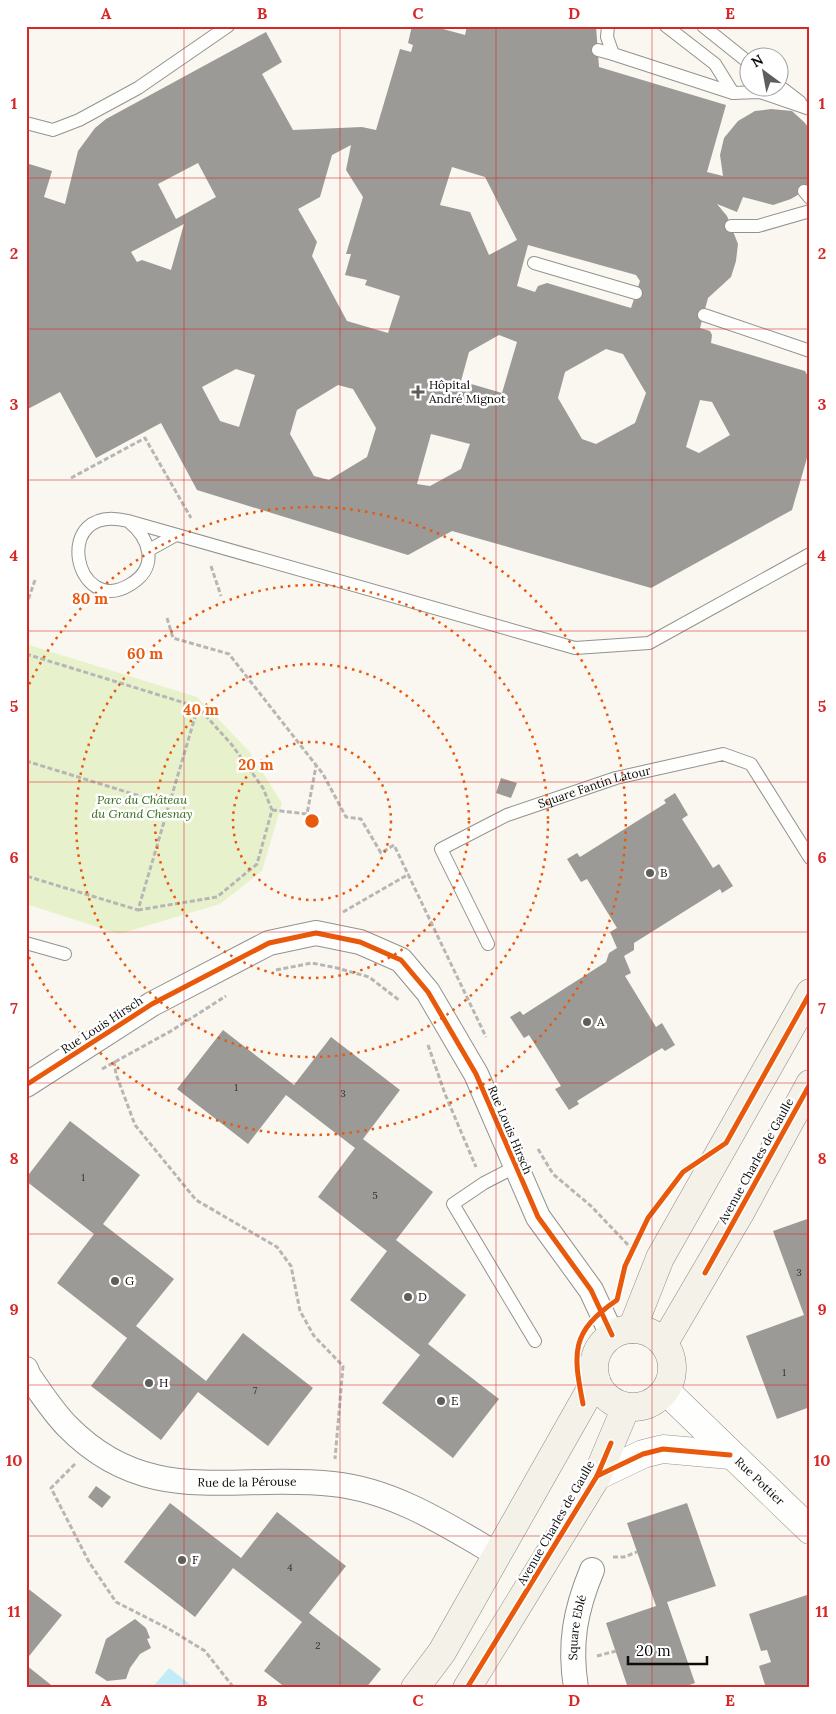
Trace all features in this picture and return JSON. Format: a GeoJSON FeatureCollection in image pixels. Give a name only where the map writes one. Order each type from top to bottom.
{"type":"FeatureCollection","features":[{"type":"Feature","properties":{"kind":"main road"},"geometry":{"type":"LineString","coordinates":[[622,1332],[660,1258],[810,993]]}},
{"type":"Feature","properties":{"kind":"main road","name":"Avenue Charles de Gaulle"},"geometry":{"type":"LineString","coordinates":[[664,1343],[740,1213],[810,1084]]}},
{"type":"Feature","properties":{"kind":"main road"},"geometry":{"type":"LineString","coordinates":[[644,1330],[655,1335],[664,1343],[670,1354],[673,1366],[672,1379],[666,1391],[649,1404],[626,1407],[607,1398],[596,1380],[594,1367],[596,1354],[602,1343],[622,1332],[644,1330]]}},
{"type":"Feature","properties":{"kind":"main road"},"geometry":{"type":"LineString","coordinates":[[415,1688],[442,1652],[596,1380]]}},
{"type":"Feature","properties":{"kind":"main road","name":"Avenue Charles de Gaulle"},"geometry":{"type":"LineString","coordinates":[[467,1688],[597,1476],[626,1407]]}},
{"type":"Feature","properties":{"kind":"street","name":"Rue Louis Hirsch"},"geometry":{"type":"LineString","coordinates":[[26,1084],[152,1004],[269,943],[316,933],[360,942],[401,960],[428,992],[476,1074],[538,1218],[622,1332]]}},
{"type":"Feature","properties":{"kind":"street","name":"Rue de la Pérouse"},"geometry":{"type":"LineString","coordinates":[[27,1374],[67,1426],[92,1448],[130,1471],[169,1481],[334,1484],[392,1499],[428,1515],[498,1555]]}},
{"type":"Feature","properties":{"kind":"street","name":"Rue Pottier"},"geometry":{"type":"LineString","coordinates":[[666,1391],[730,1455],[807,1523]]}},
{"type":"Feature","properties":{"kind":"street"},"geometry":{"type":"LineString","coordinates":[[597,1476],[643,1454],[663,1449],[730,1455]]}},
{"type":"Feature","properties":{"kind":"street","name":"Square Eblé"},"geometry":{"type":"LineString","coordinates":[[576,1688],[571,1659],[575,1629],[579,1601],[592,1570]]}},
{"type":"Feature","properties":{"kind":"lane"},"geometry":{"type":"LineString","coordinates":[[26,124],[53,130],[79,120],[138,88],[228,26]]}},
{"type":"Feature","properties":{"kind":"lane"},"geometry":{"type":"LineString","coordinates":[[608,26],[607,37],[613,54]]}},
{"type":"Feature","properties":{"kind":"lane"},"geometry":{"type":"LineString","coordinates":[[666,26],[715,64],[733,93]]}},
{"type":"Feature","properties":{"kind":"lane"},"geometry":{"type":"LineString","coordinates":[[703,26],[738,54]]}},
{"type":"Feature","properties":{"kind":"lane"},"geometry":{"type":"LineString","coordinates":[[598,50],[733,93],[760,92],[809,109]]}},
{"type":"Feature","properties":{"kind":"lane"},"geometry":{"type":"LineString","coordinates":[[788,93],[809,109]]}},
{"type":"Feature","properties":{"kind":"lane"},"geometry":{"type":"LineString","coordinates":[[731,226],[758,226],[810,211]]}},
{"type":"Feature","properties":{"kind":"lane"},"geometry":{"type":"LineString","coordinates":[[534,263],[636,293]]}},
{"type":"Feature","properties":{"kind":"lane"},"geometry":{"type":"LineString","coordinates":[[704,316],[810,351]]}},
{"type":"Feature","properties":{"kind":"lane"},"geometry":{"type":"LineString","coordinates":[[128,521],[145,538],[149,550],[144,572],[137,581],[127,587],[116,590],[94,585],[85,578],[80,568],[77,556],[78,544],[84,533],[93,525],[104,519],[116,518],[128,521],[575,648],[649,643],[810,554]]}},
{"type":"Feature","properties":{"kind":"lane"},"geometry":{"type":"LineString","coordinates":[[149,550],[176,535]]}},
{"type":"Feature","properties":{"kind":"lane","name":"Square Fantin Latour"},"geometry":{"type":"LineString","coordinates":[[488,944],[441,849],[507,815],[616,778],[723,754],[751,764],[810,858]]}},
{"type":"Feature","properties":{"kind":"lane"},"geometry":{"type":"LineString","coordinates":[[26,943],[65,954]]}},
{"type":"Feature","properties":{"kind":"lane"},"geometry":{"type":"LineString","coordinates":[[515,1167],[484,1183],[453,1204],[535,1341]]}},
{"type":"Feature","properties":{"kind":"path"},"geometry":{"type":"LineString","coordinates":[[71,478],[145,438],[202,542],[221,596]]}},
{"type":"Feature","properties":{"kind":"path"},"geometry":{"type":"LineString","coordinates":[[26,606],[35,580]]}},
{"type":"Feature","properties":{"kind":"path"},"geometry":{"type":"LineString","coordinates":[[167,618],[173,638],[229,654],[316,766],[346,817],[361,819],[381,853],[394,845],[487,1040]]}},
{"type":"Feature","properties":{"kind":"path"},"geometry":{"type":"LineString","coordinates":[[26,654],[198,707],[232,745],[263,788],[272,810],[257,864],[217,898],[138,910],[26,876]]}},
{"type":"Feature","properties":{"kind":"path"},"geometry":{"type":"LineString","coordinates":[[138,910],[198,707]]}},
{"type":"Feature","properties":{"kind":"path"},"geometry":{"type":"LineString","coordinates":[[26,761],[169,804]]}},
{"type":"Feature","properties":{"kind":"path"},"geometry":{"type":"LineString","coordinates":[[272,810],[307,814],[316,766]]}},
{"type":"Feature","properties":{"kind":"path"},"geometry":{"type":"LineString","coordinates":[[312,963],[338,915],[409,874]]}},
{"type":"Feature","properties":{"kind":"path"},"geometry":{"type":"LineString","coordinates":[[275,970],[312,963],[369,976],[391,992],[402,1003]]}},
{"type":"Feature","properties":{"kind":"path"},"geometry":{"type":"LineString","coordinates":[[99,1070],[171,1031],[234,991]]}},
{"type":"Feature","properties":{"kind":"path"},"geometry":{"type":"LineString","coordinates":[[107,1034],[116,1074],[135,1125],[196,1200],[277,1247],[291,1266],[300,1311],[314,1336],[343,1366],[334,1484]]}},
{"type":"Feature","properties":{"kind":"path"},"geometry":{"type":"LineString","coordinates":[[425,1038],[449,1103],[484,1183]]}},
{"type":"Feature","properties":{"kind":"path"},"geometry":{"type":"LineString","coordinates":[[536,1146],[553,1174],[591,1206],[631,1248]]}},
{"type":"Feature","properties":{"kind":"path"},"geometry":{"type":"LineString","coordinates":[[629,1258],[637,1242]]}},
{"type":"Feature","properties":{"kind":"path"},"geometry":{"type":"LineString","coordinates":[[92,1448],[51,1488],[89,1562],[116,1602],[169,1629],[205,1651],[234,1688]]}},
{"type":"Feature","properties":{"kind":"green space","name":"Parc du Château du Grand Chesnay"},"geometry":{"type":"Polygon","coordinates":[[[26,644],[197,697],[249,751],[282,803],[262,871],[220,904],[119,934],[26,904],[26,644]]]}},
{"type":"Feature","properties":{"kind":"water"},"geometry":{"type":"Polygon","coordinates":[[[169,1668],[195,1688],[152,1688],[169,1668]]]}},
{"type":"Feature","properties":{"kind":"building"},"geometry":{"type":"Polygon","coordinates":[[[412,26],[432,26],[465,35],[467,26],[596,26],[599,67],[726,105],[707,172],[723,176],[720,155],[724,138],[738,121],[755,111],[771,109],[792,111],[810,129],[810,182],[804,191],[791,199],[773,205],[743,197],[737,212],[717,204],[727,216],[738,244],[736,261],[731,277],[708,298],[700,328],[710,331],[712,335],[711,343],[805,371],[810,380],[810,456],[807,458],[792,510],[651,588],[452,531],[408,555],[197,490],[161,423],[96,458],[60,392],[26,410],[26,163],[52,171],[44,197],[65,204],[78,151],[95,128],[106,119],[266,32],[282,62],[262,74],[293,130],[362,127],[376,130],[400,49],[411,52],[413,45],[408,43],[412,26]],[[351,145],[332,155],[320,197],[298,209],[317,242],[312,256],[347,321],[388,333],[400,296],[365,285],[367,280],[345,275],[351,254],[346,254],[363,197],[346,170],[351,145]],[[198,163],[158,184],[176,219],[216,197],[198,163]],[[452,167],[440,205],[470,212],[489,255],[517,240],[485,177],[452,167]],[[184,224],[131,252],[137,262],[142,260],[171,270],[184,224]],[[528,245],[517,286],[535,292],[538,286],[547,283],[631,308],[640,281],[636,275],[528,245]],[[499,335],[469,352],[461,381],[502,393],[517,342],[499,335]],[[606,349],[565,372],[558,398],[582,439],[596,444],[635,423],[646,393],[623,354],[606,349]],[[236,369],[202,387],[220,421],[239,427],[255,375],[236,369]],[[338,385],[297,410],[290,434],[314,476],[329,480],[367,457],[376,428],[353,389],[338,385]],[[700,400],[686,447],[699,453],[730,435],[712,402],[700,400]],[[431,434],[417,484],[430,486],[461,469],[470,444],[431,434]]]}},
{"type":"Feature","properties":{"kind":"building"},"geometry":{"type":"Polygon","coordinates":[[[501,778],[517,783],[511,798],[496,793],[501,778]]]}},
{"type":"Feature","properties":{"kind":"building"},"geometry":{"type":"Polygon","coordinates":[[[675,793],[688,815],[682,819],[713,868],[719,864],[733,886],[722,893],[720,889],[634,943],[634,950],[624,956],[631,973],[625,976],[656,1027],[662,1023],[675,1045],[665,1051],[662,1048],[577,1101],[579,1104],[569,1110],[555,1089],[561,1086],[529,1035],[524,1038],[510,1017],[520,1011],[523,1015],[606,962],[609,953],[617,948],[610,932],[617,928],[587,879],[581,882],[567,859],[577,853],[580,857],[666,803],[664,800],[675,793]]]}},
{"type":"Feature","properties":{"kind":"building"},"geometry":{"type":"Polygon","coordinates":[[[223,1030],[294,1085],[331,1037],[400,1090],[363,1139],[433,1192],[396,1240],[466,1295],[428,1344],[499,1399],[453,1458],[382,1403],[420,1355],[350,1300],[387,1251],[318,1197],[355,1148],[286,1095],[248,1144],[177,1089],[223,1030]]]}},
{"type":"Feature","properties":{"kind":"building"},"geometry":{"type":"Polygon","coordinates":[[[70,1121],[140,1175],[103,1224],[174,1279],[136,1326],[206,1381],[243,1333],[313,1388],[268,1446],[198,1392],[161,1440],[91,1386],[127,1338],[57,1283],[94,1234],[26,1181],[26,1178],[70,1121]]]}},
{"type":"Feature","properties":{"kind":"building"},"geometry":{"type":"Polygon","coordinates":[[[810,1218],[810,1407],[777,1419],[746,1336],[804,1315],[773,1231],[810,1218]]]}},
{"type":"Feature","properties":{"kind":"building"},"geometry":{"type":"Polygon","coordinates":[[[96,1486],[111,1497],[102,1508],[88,1497],[96,1486]]]}},
{"type":"Feature","properties":{"kind":"building"},"geometry":{"type":"Polygon","coordinates":[[[170,1503],[241,1558],[277,1512],[346,1566],[309,1613],[381,1669],[366,1688],[286,1688],[264,1671],[302,1622],[233,1568],[195,1617],[124,1562],[170,1503]]]}},
{"type":"Feature","properties":{"kind":"building"},"geometry":{"type":"Polygon","coordinates":[[[687,1503],[716,1586],[667,1602],[695,1683],[681,1688],[628,1688],[606,1623],[656,1606],[627,1523],[687,1503]]]}},
{"type":"Feature","properties":{"kind":"building"},"geometry":{"type":"Polygon","coordinates":[[[26,1587],[62,1615],[26,1660],[26,1587]]]}},
{"type":"Feature","properties":{"kind":"building"},"geometry":{"type":"Polygon","coordinates":[[[810,1594],[810,1688],[766,1688],[759,1666],[771,1662],[767,1650],[761,1651],[749,1614],[810,1594]]]}},
{"type":"Feature","properties":{"kind":"building"},"geometry":{"type":"Polygon","coordinates":[[[135,1619],[146,1628],[150,1638],[147,1639],[151,1648],[140,1654],[130,1668],[126,1679],[107,1681],[95,1673],[106,1639],[135,1619]]]}},
{"type":"Feature","properties":{"kind":"building"},"geometry":{"type":"Polygon","coordinates":[[[26,1665],[55,1688],[26,1688],[26,1665]]]}},
{"type":"Feature","properties":{"kind":"cycle path"},"geometry":{"type":"LineString","coordinates":[[26,1085],[152,1004],[269,943],[316,933],[360,942],[401,960],[428,992],[476,1074],[538,1217],[591,1290],[612,1335]]}},
{"type":"Feature","properties":{"kind":"cycle path"},"geometry":{"type":"LineString","coordinates":[[583,1404],[577,1371],[577,1357],[583,1334],[590,1323],[617,1300],[625,1266],[648,1218],[683,1172],[726,1143],[810,993]]}},
{"type":"Feature","properties":{"kind":"cycle path"},"geometry":{"type":"LineString","coordinates":[[705,1273],[810,1084]]}},
{"type":"Feature","properties":{"kind":"cycle path"},"geometry":{"type":"LineString","coordinates":[[467,1688],[597,1476],[611,1443]]}},
{"type":"Feature","properties":{"kind":"cycle path"},"geometry":{"type":"LineString","coordinates":[[597,1476],[643,1454],[663,1449],[730,1455]]}},
{"type":"Feature","properties":{"kind":"place","name":"Hôpital André Mignot"},"geometry":{"type":"Point","coordinates":[418,392]}},
{"type":"Feature","properties":{"kind":"place","name":"B"},"geometry":{"type":"Point","coordinates":[650,873]}},
{"type":"Feature","properties":{"kind":"place","name":"A"},"geometry":{"type":"Point","coordinates":[587,1022]}},
{"type":"Feature","properties":{"kind":"place","name":"G"},"geometry":{"type":"Point","coordinates":[115,1281]}},
{"type":"Feature","properties":{"kind":"place","name":"D"},"geometry":{"type":"Point","coordinates":[408,1297]}},
{"type":"Feature","properties":{"kind":"place","name":"H"},"geometry":{"type":"Point","coordinates":[149,1383]}},
{"type":"Feature","properties":{"kind":"place","name":"E"},"geometry":{"type":"Point","coordinates":[441,1401]}},
{"type":"Feature","properties":{"kind":"place","name":"F"},"geometry":{"type":"Point","coordinates":[182,1560]}}]}
